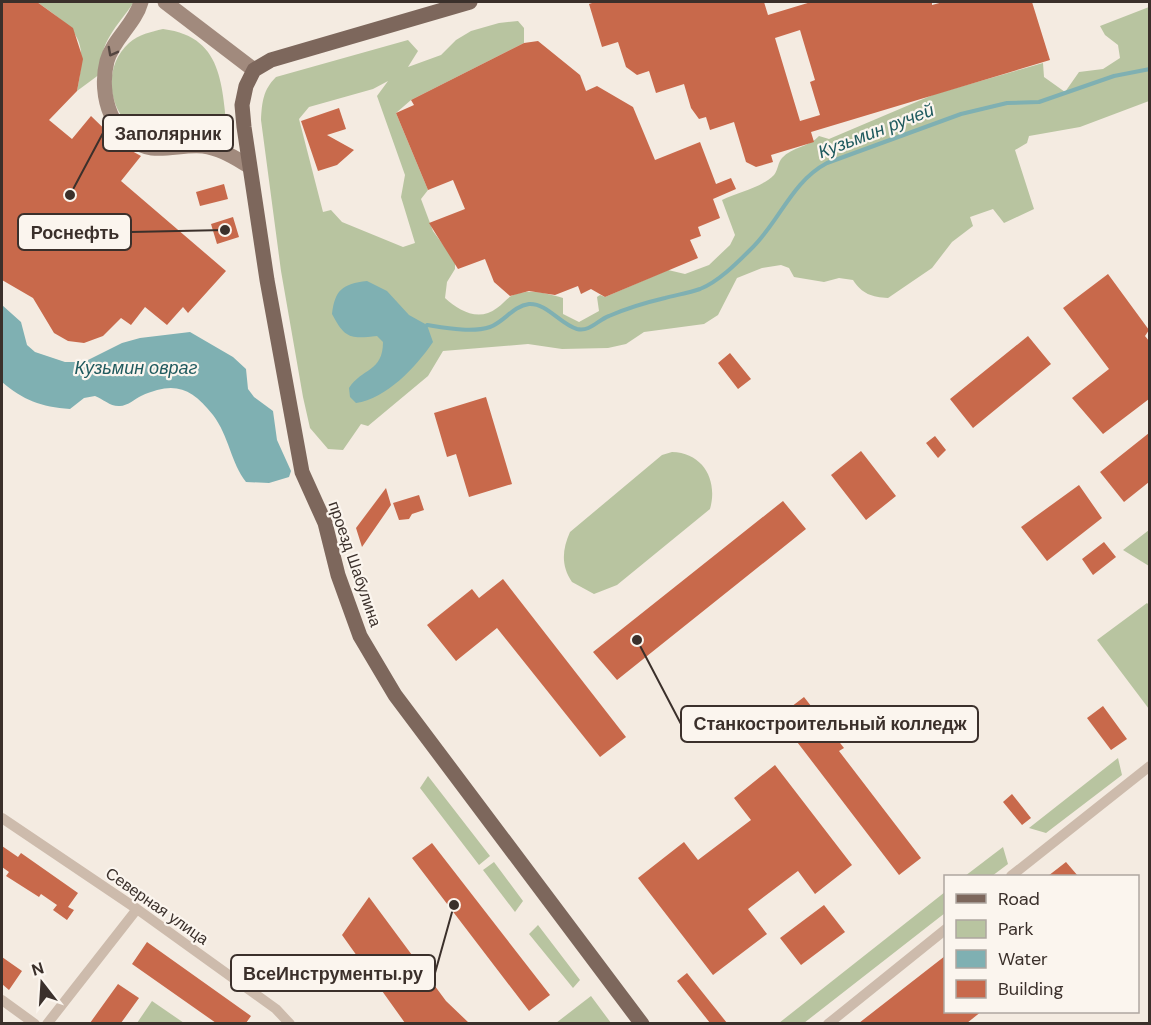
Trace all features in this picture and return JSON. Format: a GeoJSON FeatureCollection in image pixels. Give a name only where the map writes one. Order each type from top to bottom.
{"type":"FeatureCollection","features":[{"type":"Feature","properties":{"kind":"main road"},"geometry":{"type":"LineString","coordinates":[[141,2],[131,24],[108,58],[102,82],[105,105],[116,125],[134,140],[150,148],[202,146],[217,149],[249,166]]}},
{"type":"Feature","properties":{"kind":"main road"},"geometry":{"type":"LineString","coordinates":[[165,2],[254,69],[271,60],[470,2]]}},
{"type":"Feature","properties":{"kind":"main road","name":"проезд Шабулина"},"geometry":{"type":"LineString","coordinates":[[254,69],[246,86],[242,105],[249,166],[302,472],[325,523],[338,575],[360,636],[395,695],[642,1023]]}},
{"type":"Feature","properties":{"kind":"street"},"geometry":{"type":"LineString","coordinates":[[1012,875],[1149,766]]}},
{"type":"Feature","properties":{"kind":"street","name":"Северная улица"},"geometry":{"type":"LineString","coordinates":[[2,818],[137,909],[276,1009],[290,1023]]}},
{"type":"Feature","properties":{"kind":"street"},"geometry":{"type":"LineString","coordinates":[[47,1023],[137,909]]}},
{"type":"Feature","properties":{"kind":"street"},"geometry":{"type":"LineString","coordinates":[[828,1023],[944,930]]}},
{"type":"Feature","properties":{"kind":"street"},"geometry":{"type":"LineString","coordinates":[[2,1000],[35,1023]]}},
{"type":"Feature","properties":{"kind":"green space"},"geometry":{"type":"Polygon","coordinates":[[[37,2],[134,2],[106,43],[100,74],[77,91],[81,59],[77,38],[63,21],[37,2]]]}},
{"type":"Feature","properties":{"kind":"green space"},"geometry":{"type":"Polygon","coordinates":[[[1149,7],[1149,101],[1080,127],[1029,136],[1027,143],[1015,150],[1034,209],[1004,223],[993,209],[970,217],[973,226],[952,242],[932,268],[888,298],[868,294],[860,289],[853,280],[839,278],[824,282],[794,277],[789,268],[781,265],[762,268],[737,278],[718,315],[704,324],[644,332],[626,344],[608,348],[562,349],[528,344],[443,351],[428,376],[368,426],[361,424],[343,450],[328,449],[310,428],[281,271],[261,120],[264,97],[276,77],[408,40],[418,51],[408,67],[441,55],[456,40],[471,31],[499,23],[518,21],[524,28],[524,43],[411,100],[396,113],[428,190],[421,199],[433,231],[455,261],[455,269],[447,282],[445,298],[463,311],[483,314],[499,307],[511,296],[524,292],[544,293],[563,298],[563,314],[579,322],[599,311],[597,297],[600,295],[605,297],[668,270],[685,274],[709,265],[730,245],[735,235],[722,200],[756,187],[769,179],[774,175],[781,160],[791,151],[810,143],[819,136],[829,139],[935,94],[1043,63],[1044,77],[1065,92],[1079,72],[1103,69],[1120,58],[1118,45],[1105,35],[1100,26],[1149,7]],[[388,81],[373,89],[309,107],[299,119],[323,212],[331,210],[342,222],[403,247],[415,243],[401,197],[405,175],[377,96],[388,81]]]}},
{"type":"Feature","properties":{"kind":"green space"},"geometry":{"type":"Polygon","coordinates":[[[163,29],[184,34],[200,43],[210,55],[222,87],[229,144],[208,135],[165,138],[148,136],[129,125],[121,115],[112,91],[114,65],[120,53],[137,37],[163,29]]]}},
{"type":"Feature","properties":{"kind":"green space"},"geometry":{"type":"Polygon","coordinates":[[[672,452],[693,457],[706,470],[712,488],[710,509],[617,585],[594,594],[572,582],[564,564],[565,545],[570,532],[662,455],[672,452]]]}},
{"type":"Feature","properties":{"kind":"green space"},"geometry":{"type":"Polygon","coordinates":[[[1149,530],[1149,566],[1123,550],[1149,530]]]}},
{"type":"Feature","properties":{"kind":"green space"},"geometry":{"type":"Polygon","coordinates":[[[1147,603],[1150,606],[1149,709],[1097,640],[1147,603]]]}},
{"type":"Feature","properties":{"kind":"green space"},"geometry":{"type":"Polygon","coordinates":[[[1118,758],[1122,775],[1046,833],[1029,828],[1118,758]]]}},
{"type":"Feature","properties":{"kind":"green space"},"geometry":{"type":"Polygon","coordinates":[[[428,776],[490,856],[479,865],[420,788],[428,776]]]}},
{"type":"Feature","properties":{"kind":"green space"},"geometry":{"type":"Polygon","coordinates":[[[1003,847],[1008,864],[993,875],[966,875],[1003,847]]]}},
{"type":"Feature","properties":{"kind":"green space"},"geometry":{"type":"Polygon","coordinates":[[[494,862],[523,901],[515,912],[483,870],[494,862]]]}},
{"type":"Feature","properties":{"kind":"green space"},"geometry":{"type":"Polygon","coordinates":[[[944,893],[944,914],[804,1023],[779,1023],[944,893]]]}},
{"type":"Feature","properties":{"kind":"green space"},"geometry":{"type":"Polygon","coordinates":[[[538,925],[580,980],[573,988],[529,934],[538,925]]]}},
{"type":"Feature","properties":{"kind":"green space"},"geometry":{"type":"Polygon","coordinates":[[[591,996],[611,1023],[556,1023],[591,996]]]}},
{"type":"Feature","properties":{"kind":"green space"},"geometry":{"type":"Polygon","coordinates":[[[152,1001],[184,1023],[137,1023],[152,1001]]]}},
{"type":"Feature","properties":{"kind":"water"},"geometry":{"type":"Polygon","coordinates":[[[367,281],[387,291],[409,315],[427,325],[433,342],[418,362],[389,389],[356,403],[350,397],[349,388],[380,359],[383,342],[377,336],[350,336],[345,333],[332,314],[335,299],[341,290],[351,284],[367,281]]]}},
{"type":"Feature","properties":{"kind":"water","name":"Кузьмин овраг"},"geometry":{"type":"Polygon","coordinates":[[[2,305],[21,322],[27,345],[35,352],[65,362],[84,362],[122,343],[140,338],[190,332],[233,357],[246,369],[248,389],[254,397],[273,411],[277,440],[291,471],[289,477],[269,483],[246,482],[213,415],[197,398],[181,389],[153,391],[120,406],[110,404],[95,396],[84,398],[70,409],[33,402],[17,394],[2,382],[2,305]]]}},
{"type":"Feature","properties":{"kind":"building"},"geometry":{"type":"Polygon","coordinates":[[[2,2],[37,2],[73,28],[83,59],[77,91],[49,120],[72,139],[91,116],[121,145],[141,156],[121,181],[226,271],[188,313],[183,307],[167,325],[145,307],[131,325],[121,318],[103,336],[84,343],[68,341],[54,333],[33,298],[2,280],[2,2]]]}},
{"type":"Feature","properties":{"kind":"building"},"geometry":{"type":"Polygon","coordinates":[[[595,2],[764,2],[768,15],[811,2],[932,2],[932,5],[943,2],[1032,2],[1050,60],[811,132],[814,142],[771,155],[773,162],[756,167],[746,162],[734,122],[710,130],[706,117],[699,119],[691,108],[684,84],[656,93],[649,71],[637,75],[626,67],[618,42],[602,47],[589,4],[595,2]],[[800,30],[775,38],[800,121],[820,115],[810,82],[815,80],[800,30]]]}},
{"type":"Feature","properties":{"kind":"building"},"geometry":{"type":"Polygon","coordinates":[[[538,41],[580,75],[586,91],[597,86],[633,107],[655,160],[700,142],[716,184],[731,178],[736,189],[713,199],[720,218],[698,227],[701,236],[690,240],[698,258],[605,297],[591,289],[581,294],[578,286],[555,295],[529,291],[510,296],[494,282],[485,259],[458,269],[429,223],[465,209],[453,180],[428,190],[396,113],[414,105],[411,100],[524,43],[538,41]]]}},
{"type":"Feature","properties":{"kind":"building"},"geometry":{"type":"Polygon","coordinates":[[[339,108],[346,129],[327,135],[354,150],[337,165],[318,171],[301,121],[339,108]]]}},
{"type":"Feature","properties":{"kind":"building"},"geometry":{"type":"Polygon","coordinates":[[[224,184],[228,199],[200,206],[196,192],[224,184]]]}},
{"type":"Feature","properties":{"kind":"building"},"geometry":{"type":"Polygon","coordinates":[[[233,217],[239,237],[217,244],[211,224],[233,217]]]}},
{"type":"Feature","properties":{"kind":"building"},"geometry":{"type":"Polygon","coordinates":[[[1108,274],[1149,330],[1145,336],[1149,341],[1149,399],[1103,434],[1072,398],[1109,369],[1063,308],[1108,274]]]}},
{"type":"Feature","properties":{"kind":"building"},"geometry":{"type":"Polygon","coordinates":[[[1028,336],[1051,364],[973,428],[950,399],[1028,336]]]}},
{"type":"Feature","properties":{"kind":"building"},"geometry":{"type":"Polygon","coordinates":[[[730,353],[751,379],[738,389],[718,363],[730,353]]]}},
{"type":"Feature","properties":{"kind":"building"},"geometry":{"type":"Polygon","coordinates":[[[486,397],[512,484],[469,497],[456,454],[447,457],[434,413],[486,397]]]}},
{"type":"Feature","properties":{"kind":"building"},"geometry":{"type":"Polygon","coordinates":[[[1149,433],[1149,482],[1124,502],[1100,472],[1149,433]]]}},
{"type":"Feature","properties":{"kind":"building"},"geometry":{"type":"Polygon","coordinates":[[[935,436],[946,450],[938,458],[926,443],[935,436]]]}},
{"type":"Feature","properties":{"kind":"building"},"geometry":{"type":"Polygon","coordinates":[[[861,451],[896,496],[866,520],[831,475],[861,451]]]}},
{"type":"Feature","properties":{"kind":"building"},"geometry":{"type":"Polygon","coordinates":[[[1079,485],[1102,518],[1047,561],[1021,527],[1079,485]]]}},
{"type":"Feature","properties":{"kind":"building"},"geometry":{"type":"Polygon","coordinates":[[[386,488],[391,505],[362,547],[356,528],[386,488]]]}},
{"type":"Feature","properties":{"kind":"building"},"geometry":{"type":"Polygon","coordinates":[[[419,495],[424,510],[412,514],[409,519],[399,520],[393,503],[419,495]]]}},
{"type":"Feature","properties":{"kind":"building"},"geometry":{"type":"Polygon","coordinates":[[[783,501],[806,529],[617,680],[593,652],[783,501]]]}},
{"type":"Feature","properties":{"kind":"building"},"geometry":{"type":"Polygon","coordinates":[[[1104,542],[1116,557],[1093,575],[1082,559],[1104,542]]]}},
{"type":"Feature","properties":{"kind":"building"},"geometry":{"type":"Polygon","coordinates":[[[503,579],[626,737],[600,757],[497,628],[456,661],[427,625],[472,589],[479,598],[503,579]]]}},
{"type":"Feature","properties":{"kind":"building"},"geometry":{"type":"Polygon","coordinates":[[[804,697],[844,748],[839,751],[921,858],[899,875],[778,717],[804,697]]]}},
{"type":"Feature","properties":{"kind":"building"},"geometry":{"type":"Polygon","coordinates":[[[1103,706],[1127,739],[1111,750],[1087,718],[1103,706]]]}},
{"type":"Feature","properties":{"kind":"building"},"geometry":{"type":"Polygon","coordinates":[[[775,765],[852,865],[815,894],[798,871],[748,909],[767,934],[713,975],[638,878],[684,842],[698,860],[751,820],[734,798],[775,765]]]}},
{"type":"Feature","properties":{"kind":"building"},"geometry":{"type":"Polygon","coordinates":[[[1012,794],[1031,818],[1022,825],[1003,802],[1012,794]]]}},
{"type":"Feature","properties":{"kind":"building"},"geometry":{"type":"Polygon","coordinates":[[[432,843],[550,995],[529,1011],[412,858],[432,843]]]}},
{"type":"Feature","properties":{"kind":"building"},"geometry":{"type":"Polygon","coordinates":[[[2,846],[18,857],[21,853],[78,893],[68,907],[74,910],[67,920],[53,910],[57,905],[41,894],[39,897],[6,876],[9,872],[2,867],[2,846]]]}},
{"type":"Feature","properties":{"kind":"building"},"geometry":{"type":"Polygon","coordinates":[[[1066,862],[1077,875],[1049,875],[1066,862]]]}},
{"type":"Feature","properties":{"kind":"building"},"geometry":{"type":"Polygon","coordinates":[[[369,897],[446,1001],[469,1023],[405,1023],[342,935],[369,897]]]}},
{"type":"Feature","properties":{"kind":"building"},"geometry":{"type":"Polygon","coordinates":[[[824,905],[845,932],[801,965],[780,938],[824,905]]]}},
{"type":"Feature","properties":{"kind":"building"},"geometry":{"type":"Polygon","coordinates":[[[147,942],[251,1016],[246,1023],[216,1023],[132,964],[147,942]]]}},
{"type":"Feature","properties":{"kind":"building"},"geometry":{"type":"Polygon","coordinates":[[[2,957],[22,971],[9,990],[2,984],[2,957]]]}},
{"type":"Feature","properties":{"kind":"building"},"geometry":{"type":"Polygon","coordinates":[[[944,957],[944,1013],[980,1013],[967,1023],[859,1023],[944,957]]]}},
{"type":"Feature","properties":{"kind":"building"},"geometry":{"type":"Polygon","coordinates":[[[687,973],[727,1023],[710,1023],[677,981],[687,973]]]}},
{"type":"Feature","properties":{"kind":"building"},"geometry":{"type":"Polygon","coordinates":[[[118,984],[139,998],[121,1023],[90,1023],[118,984]]]}},
{"type":"Feature","properties":{"kind":"waterway","name":"Кузьмин ручей"},"geometry":{"type":"LineString","coordinates":[[427,325],[483,329],[495,325],[518,308],[529,304],[548,310],[577,329],[586,329],[629,308],[700,289],[720,277],[745,255],[769,228],[794,192],[815,171],[827,163],[961,114],[1007,103],[1039,102],[1114,76],[1150,69]]}},
{"type":"Feature","properties":{"kind":"place","name":"Заполярник"},"geometry":{"type":"Point","coordinates":[70,195]}},
{"type":"Feature","properties":{"kind":"place","name":"Роснефть"},"geometry":{"type":"Point","coordinates":[225,230]}},
{"type":"Feature","properties":{"kind":"place","name":"Станкостроительный колледж"},"geometry":{"type":"Point","coordinates":[637,640]}},
{"type":"Feature","properties":{"kind":"place","name":"ВсеИнструменты.ру"},"geometry":{"type":"Point","coordinates":[454,905]}}]}
